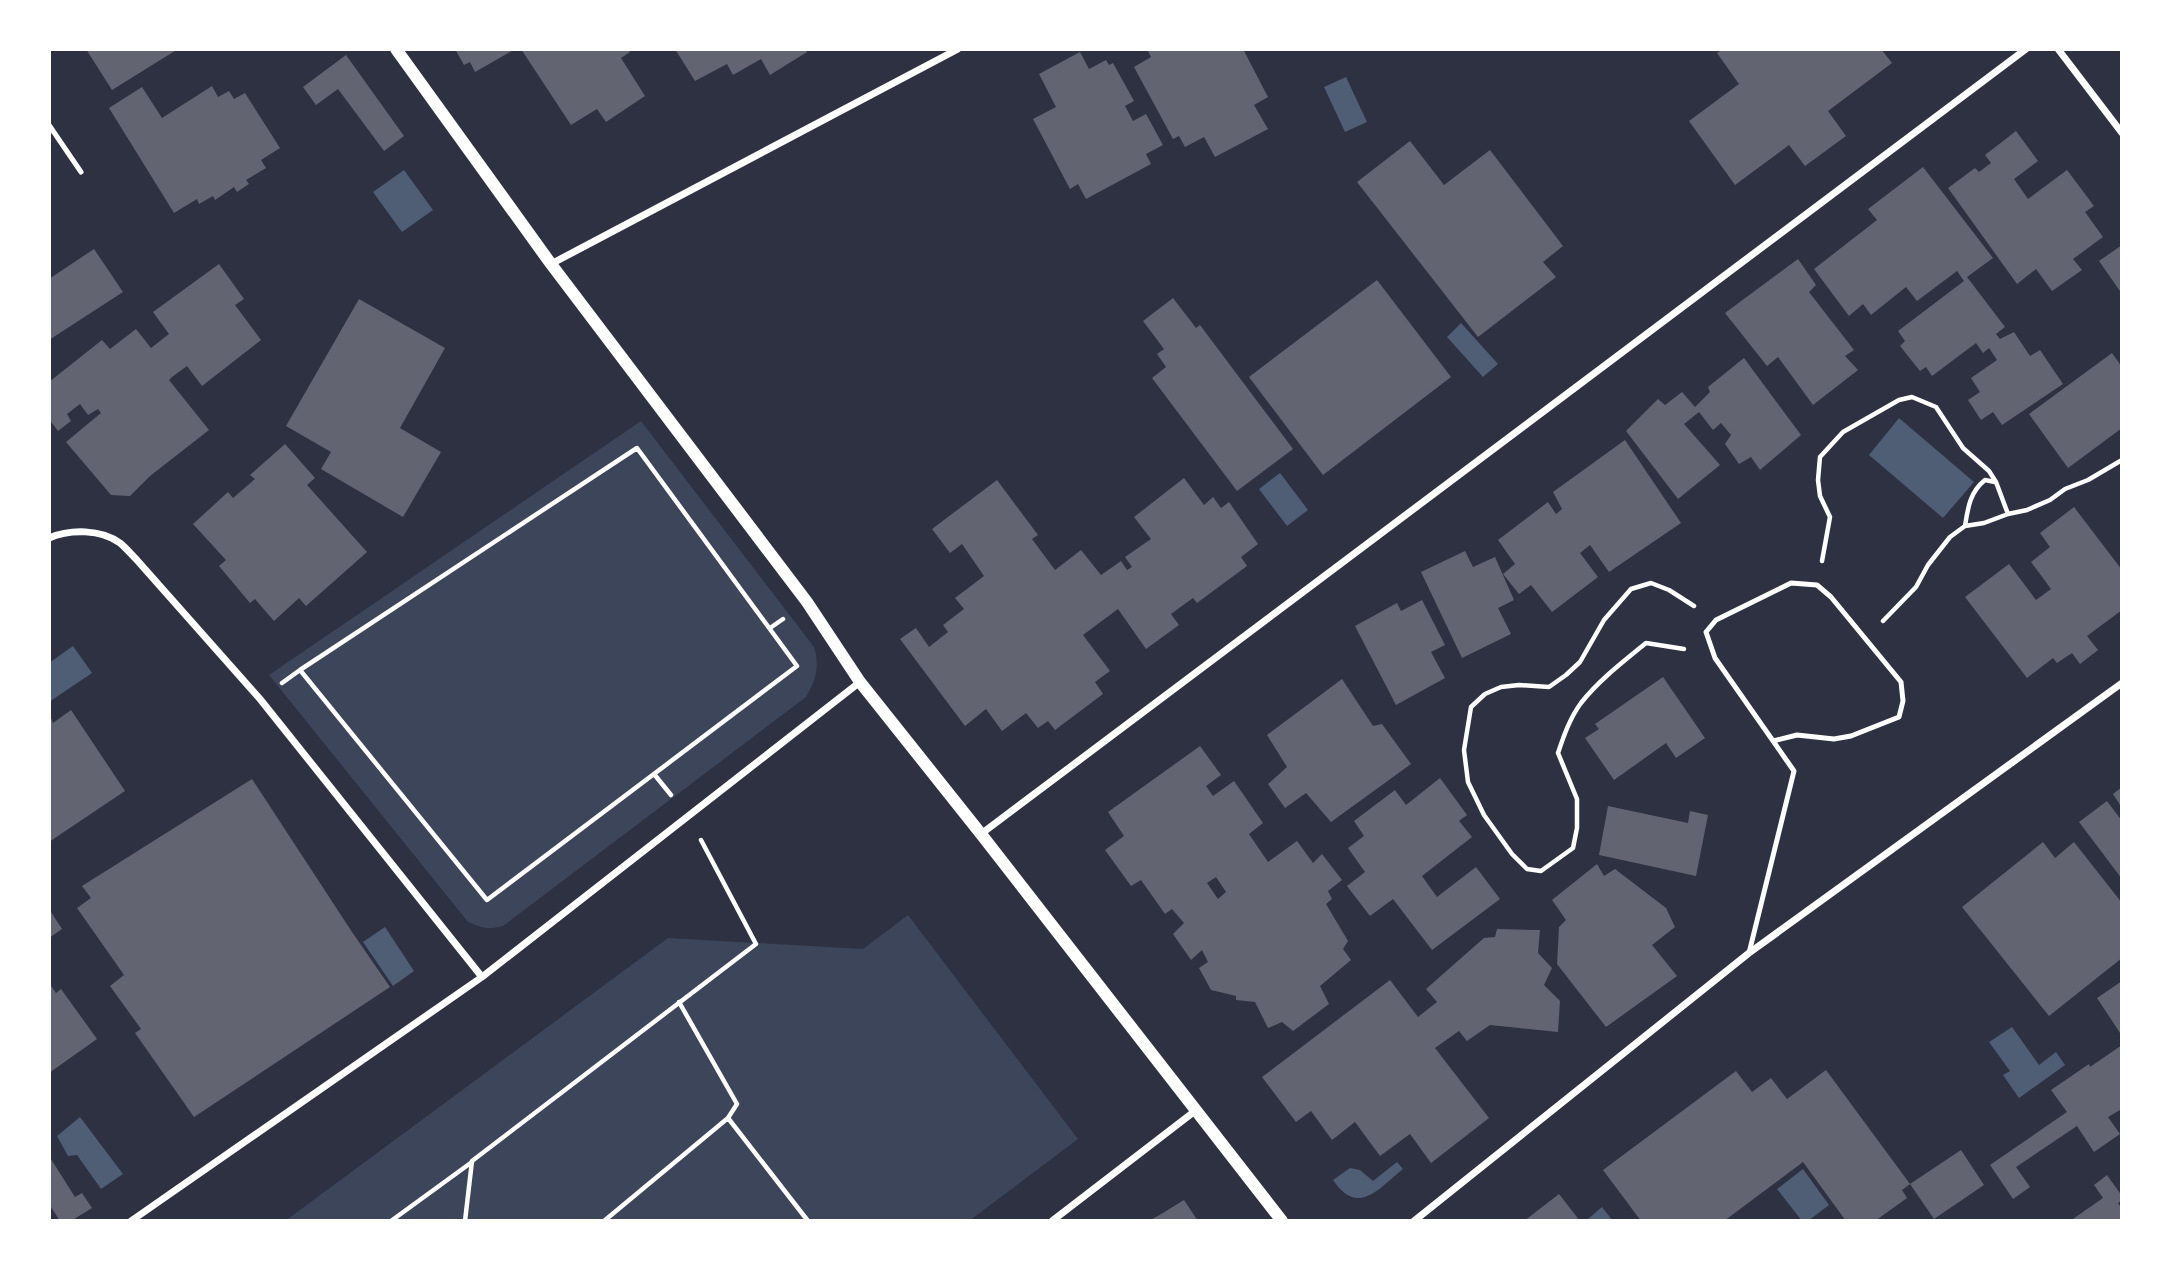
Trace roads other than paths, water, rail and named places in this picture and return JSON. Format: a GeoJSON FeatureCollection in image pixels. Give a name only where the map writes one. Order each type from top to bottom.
{"type":"FeatureCollection","features":[{"type":"Feature","properties":{"kind":"street"},"geometry":{"type":"LineString","coordinates":[[396,49],[551,264],[807,602],[860,682],[1282,1221]]}},
{"type":"Feature","properties":{"kind":"street"},"geometry":{"type":"LineString","coordinates":[[551,264],[958,49]]}},
{"type":"Feature","properties":{"kind":"street"},"geometry":{"type":"LineString","coordinates":[[981,834],[2026,49]]}},
{"type":"Feature","properties":{"kind":"street"},"geometry":{"type":"LineString","coordinates":[[2059,49],[2122,133]]}},
{"type":"Feature","properties":{"kind":"street"},"geometry":{"type":"LineString","coordinates":[[49,538],[76,531],[101,534],[119,542],[260,699],[482,977]]}},
{"type":"Feature","properties":{"kind":"street"},"geometry":{"type":"LineString","coordinates":[[131,1221],[482,977],[860,682]]}},
{"type":"Feature","properties":{"kind":"street"},"geometry":{"type":"LineString","coordinates":[[1414,1221],[1749,953],[2122,682]]}},
{"type":"Feature","properties":{"kind":"street"},"geometry":{"type":"LineString","coordinates":[[1052,1221],[1195,1111]]}},
{"type":"Feature","properties":{"kind":"lane"},"geometry":{"type":"LineString","coordinates":[[49,125],[81,172]]}},
{"type":"Feature","properties":{"kind":"lane"},"geometry":{"type":"LineString","coordinates":[[1749,953],[1794,771],[1773,741],[1713,653],[1706,632],[1716,620],[1791,583],[1817,585],[1831,597],[1901,682],[1903,701],[1899,717],[1851,736],[1834,738],[1797,735],[1773,741]]}}]}
